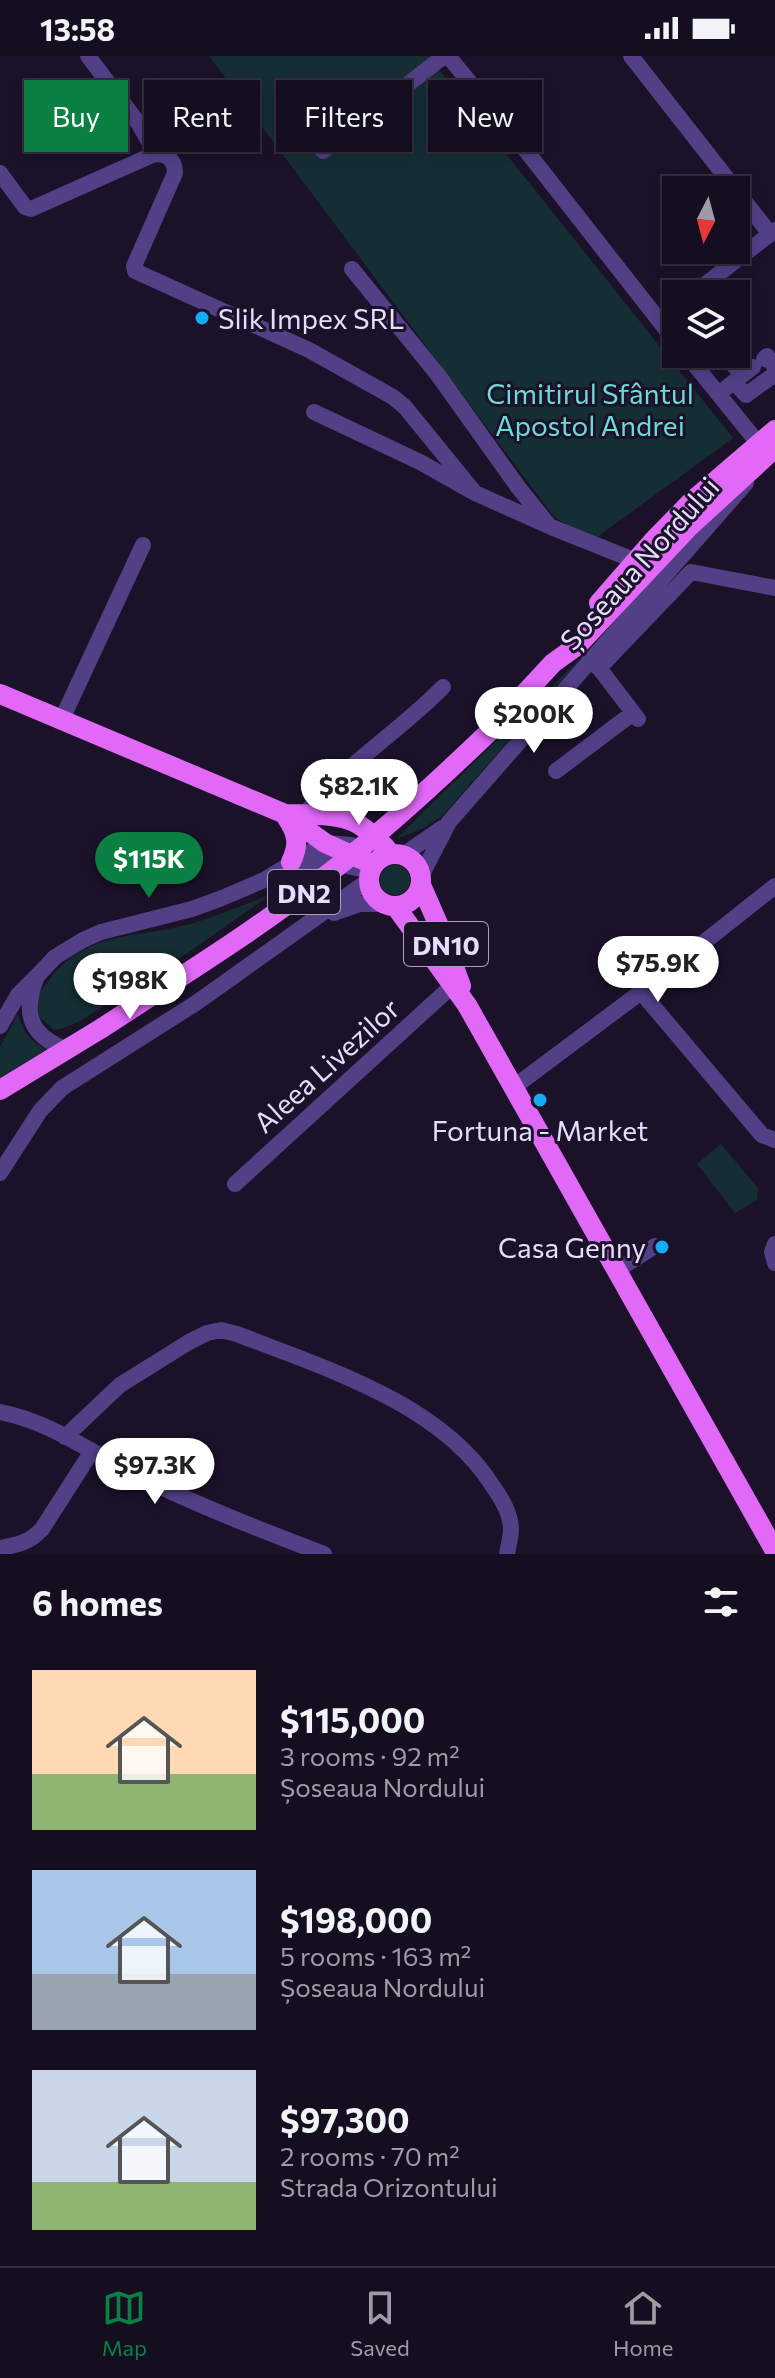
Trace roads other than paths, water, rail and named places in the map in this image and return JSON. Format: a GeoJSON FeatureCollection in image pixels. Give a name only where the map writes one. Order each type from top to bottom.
{"type":"FeatureCollection","features":[{"type":"Feature","properties":{"kind":"main road","name":"Șoseaua Nordului"},"geometry":{"type":"LineString","coordinates":[[0,1090],[102,1028],[256,927],[333,870],[405,810],[489,732],[553,663],[578,645],[766,446],[775,430]]}},
{"type":"Feature","properties":{"kind":"main road","name":"Șoseaua Nordului"},"geometry":{"type":"LineString","coordinates":[[553,663],[568,637],[692,501],[766,446]]}},
{"type":"Feature","properties":{"kind":"main road"},"geometry":{"type":"LineString","coordinates":[[0,694],[294,815],[344,819],[355,823],[368,831],[382,864],[375,897],[390,905],[415,898],[421,880],[418,867],[412,860],[382,864],[325,843],[294,815]]}},
{"type":"Feature","properties":{"kind":"main road"},"geometry":{"type":"LineString","coordinates":[[291,862],[297,840],[294,815]]}},
{"type":"Feature","properties":{"kind":"main road","name":"DN10"},"geometry":{"type":"LineString","coordinates":[[421,880],[467,1005]]}},
{"type":"Feature","properties":{"kind":"main road","name":"DN10"},"geometry":{"type":"LineString","coordinates":[[390,905],[467,1005],[775,1551]]}},
{"type":"Feature","properties":{"kind":"street"},"geometry":{"type":"LineString","coordinates":[[88,56],[139,124],[156,154]]}},
{"type":"Feature","properties":{"kind":"street"},"geometry":{"type":"LineString","coordinates":[[412,82],[446,56],[524,148],[662,324]]}},
{"type":"Feature","properties":{"kind":"street"},"geometry":{"type":"LineString","coordinates":[[631,56],[725,176]]}},
{"type":"Feature","properties":{"kind":"street"},"geometry":{"type":"LineString","coordinates":[[0,173],[25,207],[31,209],[156,154],[169,157],[174,163],[175,173],[134,266],[135,271],[309,350],[393,397],[405,407],[475,493]]}},
{"type":"Feature","properties":{"kind":"street"},"geometry":{"type":"LineString","coordinates":[[711,280],[772,232],[750,206]]}},
{"type":"Feature","properties":{"kind":"street"},"geometry":{"type":"LineString","coordinates":[[352,269],[438,375],[518,487],[551,527]]}},
{"type":"Feature","properties":{"kind":"street"},"geometry":{"type":"LineString","coordinates":[[697,368],[766,446]]}},
{"type":"Feature","properties":{"kind":"street"},"geometry":{"type":"LineString","coordinates":[[718,394],[754,370]]}},
{"type":"Feature","properties":{"kind":"street"},"geometry":{"type":"LineString","coordinates":[[754,370],[746,395],[775,374]]}},
{"type":"Feature","properties":{"kind":"street"},"geometry":{"type":"LineString","coordinates":[[314,412],[420,462],[475,493],[636,561]]}},
{"type":"Feature","properties":{"kind":"street","name":"Șoseaua Nordului"},"geometry":{"type":"LineString","coordinates":[[0,1173],[40,1111],[62,1088],[196,1003],[313,920],[382,864],[449,822],[594,664],[731,502],[766,446]]}},
{"type":"Feature","properties":{"kind":"street"},"geometry":{"type":"LineString","coordinates":[[61,721],[143,545]]}},
{"type":"Feature","properties":{"kind":"street"},"geometry":{"type":"LineString","coordinates":[[556,771],[636,716],[594,664],[691,572],[775,588]]}},
{"type":"Feature","properties":{"kind":"street"},"geometry":{"type":"LineString","coordinates":[[294,815],[420,711],[443,687]]}},
{"type":"Feature","properties":{"kind":"street","name":"Șoseaua Nordului"},"geometry":{"type":"LineString","coordinates":[[421,880],[449,822]]}},
{"type":"Feature","properties":{"kind":"street"},"geometry":{"type":"LineString","coordinates":[[0,1026],[18,995],[68,947],[101,932],[192,909],[222,898],[264,880],[325,843]]}},
{"type":"Feature","properties":{"kind":"street"},"geometry":{"type":"LineString","coordinates":[[291,862],[382,864]]}},
{"type":"Feature","properties":{"kind":"street"},"geometry":{"type":"LineString","coordinates":[[514,1087],[775,886]]}},
{"type":"Feature","properties":{"kind":"street"},"geometry":{"type":"LineString","coordinates":[[313,920],[360,904],[390,905]]}},
{"type":"Feature","properties":{"kind":"street"},"geometry":{"type":"LineString","coordinates":[[39,974],[31,993],[31,1018],[38,1033],[51,1044],[67,1050]]}},
{"type":"Feature","properties":{"kind":"street","name":"Aleea Livezilor"},"geometry":{"type":"LineString","coordinates":[[235,1184],[452,986]]}},
{"type":"Feature","properties":{"kind":"street"},"geometry":{"type":"LineString","coordinates":[[641,992],[762,1135],[773,1142]]}},
{"type":"Feature","properties":{"kind":"street"},"geometry":{"type":"LineString","coordinates":[[775,1244],[772,1252],[775,1263]]}},
{"type":"Feature","properties":{"kind":"street"},"geometry":{"type":"LineString","coordinates":[[617,1270],[655,1246]]}},
{"type":"Feature","properties":{"kind":"street"},"geometry":{"type":"LineString","coordinates":[[65,1437],[120,1385],[189,1342],[221,1330],[237,1334],[356,1380],[432,1424],[464,1448],[504,1504],[511,1528],[507,1554]]}},
{"type":"Feature","properties":{"kind":"street"},"geometry":{"type":"LineString","coordinates":[[0,1412],[65,1437],[217,1514],[324,1554]]}},
{"type":"Feature","properties":{"kind":"street"},"geometry":{"type":"LineString","coordinates":[[0,1548],[24,1544],[35,1537],[92,1451]]}},
{"type":"Feature","properties":{"kind":"place","name":"Slik Impex SRL"},"geometry":{"type":"Point","coordinates":[202,318]}},
{"type":"Feature","properties":{"kind":"place","name":"Fortuna - Market"},"geometry":{"type":"Point","coordinates":[540,1100]}},
{"type":"Feature","properties":{"kind":"place","name":"Casa Genny"},"geometry":{"type":"Point","coordinates":[662,1247]}},
{"type":"Feature","properties":{"kind":"park label","name":"Cimitirul Sfântul Apostol Andrei"},"geometry":{"type":"Point","coordinates":[590,409]}}]}
